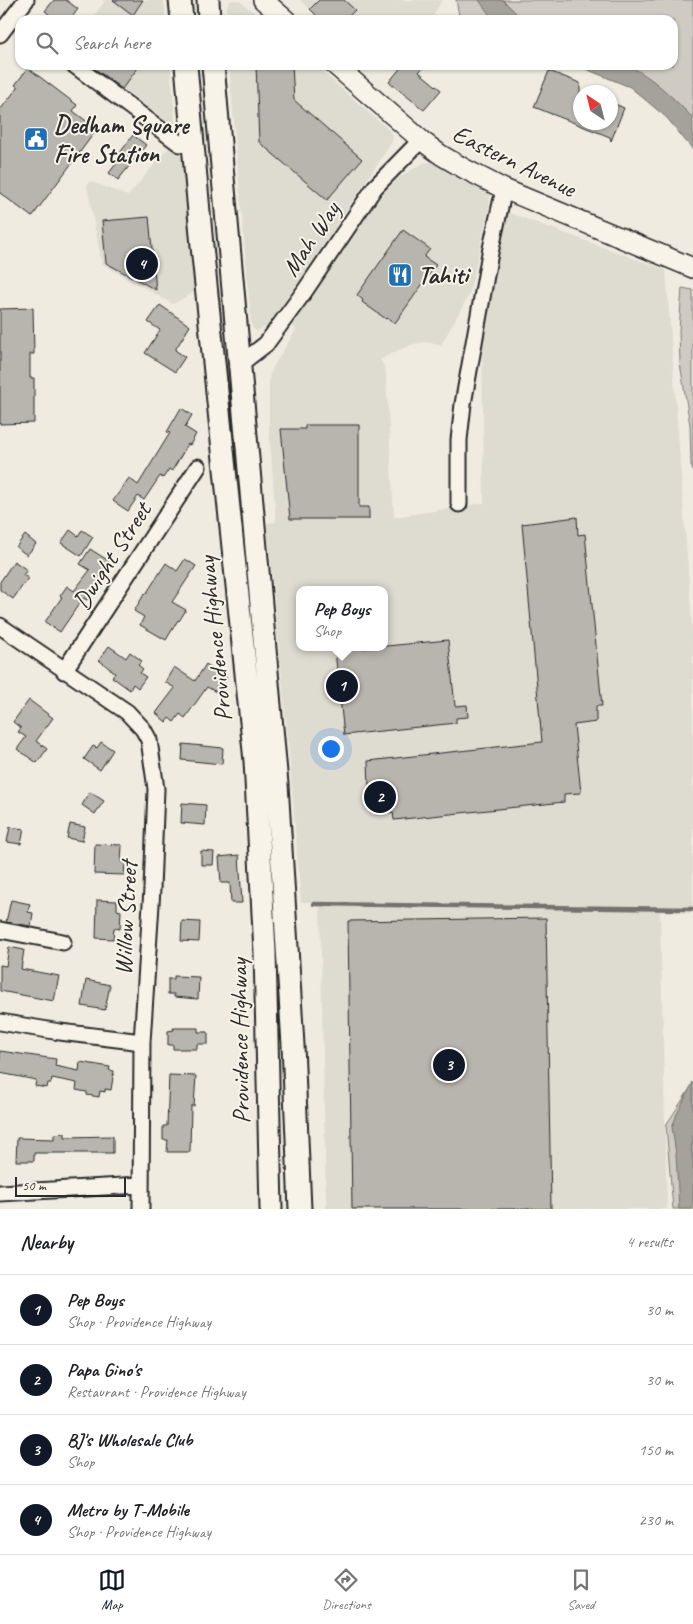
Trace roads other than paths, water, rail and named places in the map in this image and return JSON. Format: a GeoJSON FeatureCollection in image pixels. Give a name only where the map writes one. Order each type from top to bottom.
{"type":"FeatureCollection","features":[{"type":"Feature","properties":{"kind":"highway"},"geometry":{"type":"LineString","coordinates":[[180,0],[182,15]]}},
{"type":"Feature","properties":{"kind":"highway"},"geometry":{"type":"LineString","coordinates":[[208,0],[209,15]]}},
{"type":"Feature","properties":{"kind":"highway","name":"Providence Highway"},"geometry":{"type":"LineString","coordinates":[[186,70],[203,254],[255,761],[265,952],[271,1209]]}},
{"type":"Feature","properties":{"kind":"highway","name":"Providence Highway"},"geometry":{"type":"LineString","coordinates":[[213,70],[276,774],[293,1045],[300,1209]]}},
{"type":"Feature","properties":{"kind":"main road"},"geometry":{"type":"LineString","coordinates":[[263,0],[280,15]]}},
{"type":"Feature","properties":{"kind":"main road","name":"Eastern Avenue"},"geometry":{"type":"LineString","coordinates":[[341,70],[441,155],[504,189],[693,268]]}},
{"type":"Feature","properties":{"kind":"street"},"geometry":{"type":"LineString","coordinates":[[19,15],[26,0]]}},
{"type":"Feature","properties":{"kind":"street"},"geometry":{"type":"LineString","coordinates":[[0,34],[15,23]]}},
{"type":"Feature","properties":{"kind":"street"},"geometry":{"type":"LineString","coordinates":[[81,70],[180,144]]}},
{"type":"Feature","properties":{"kind":"street","name":"Mah Way"},"geometry":{"type":"LineString","coordinates":[[240,364],[266,344],[304,292],[375,187],[421,140]]}},
{"type":"Feature","properties":{"kind":"street"},"geometry":{"type":"LineString","coordinates":[[459,504],[459,440],[463,404],[490,253],[504,189]]}},
{"type":"Feature","properties":{"kind":"street","name":"Dwight Street"},"geometry":{"type":"LineString","coordinates":[[64,671],[198,467]]}},
{"type":"Feature","properties":{"kind":"street","name":"Willow Street"},"geometry":{"type":"LineString","coordinates":[[0,626],[127,712],[143,729],[148,740],[156,789],[152,889],[142,1042],[141,1209]]}},
{"type":"Feature","properties":{"kind":"street"},"geometry":{"type":"LineString","coordinates":[[0,930],[63,942]]}},
{"type":"Feature","properties":{"kind":"street"},"geometry":{"type":"LineString","coordinates":[[0,1022],[60,1032],[142,1042]]}},
{"type":"Feature","properties":{"kind":"street"},"geometry":{"type":"LineString","coordinates":[[0,1193],[140,1185]]}},
{"type":"Feature","properties":{"kind":"waterway"},"geometry":{"type":"LineString","coordinates":[[314,904],[693,909]]}},
{"type":"Feature","properties":{"kind":"place","name":"Dedham Square Fire Station"},"geometry":{"type":"Point","coordinates":[36,139]}},
{"type":"Feature","properties":{"kind":"place","name":"Metro by T-Mobile"},"geometry":{"type":"Point","coordinates":[142,264]}},
{"type":"Feature","properties":{"kind":"place","name":"Tahiti"},"geometry":{"type":"Point","coordinates":[400,275]}},
{"type":"Feature","properties":{"kind":"place","name":"Pep Boys"},"geometry":{"type":"Point","coordinates":[342,686]}},
{"type":"Feature","properties":{"kind":"place","name":"Papa Gino's"},"geometry":{"type":"Point","coordinates":[380,797]}},
{"type":"Feature","properties":{"kind":"place","name":"BJ's Wholesale Club"},"geometry":{"type":"Point","coordinates":[449,1065]}}]}
